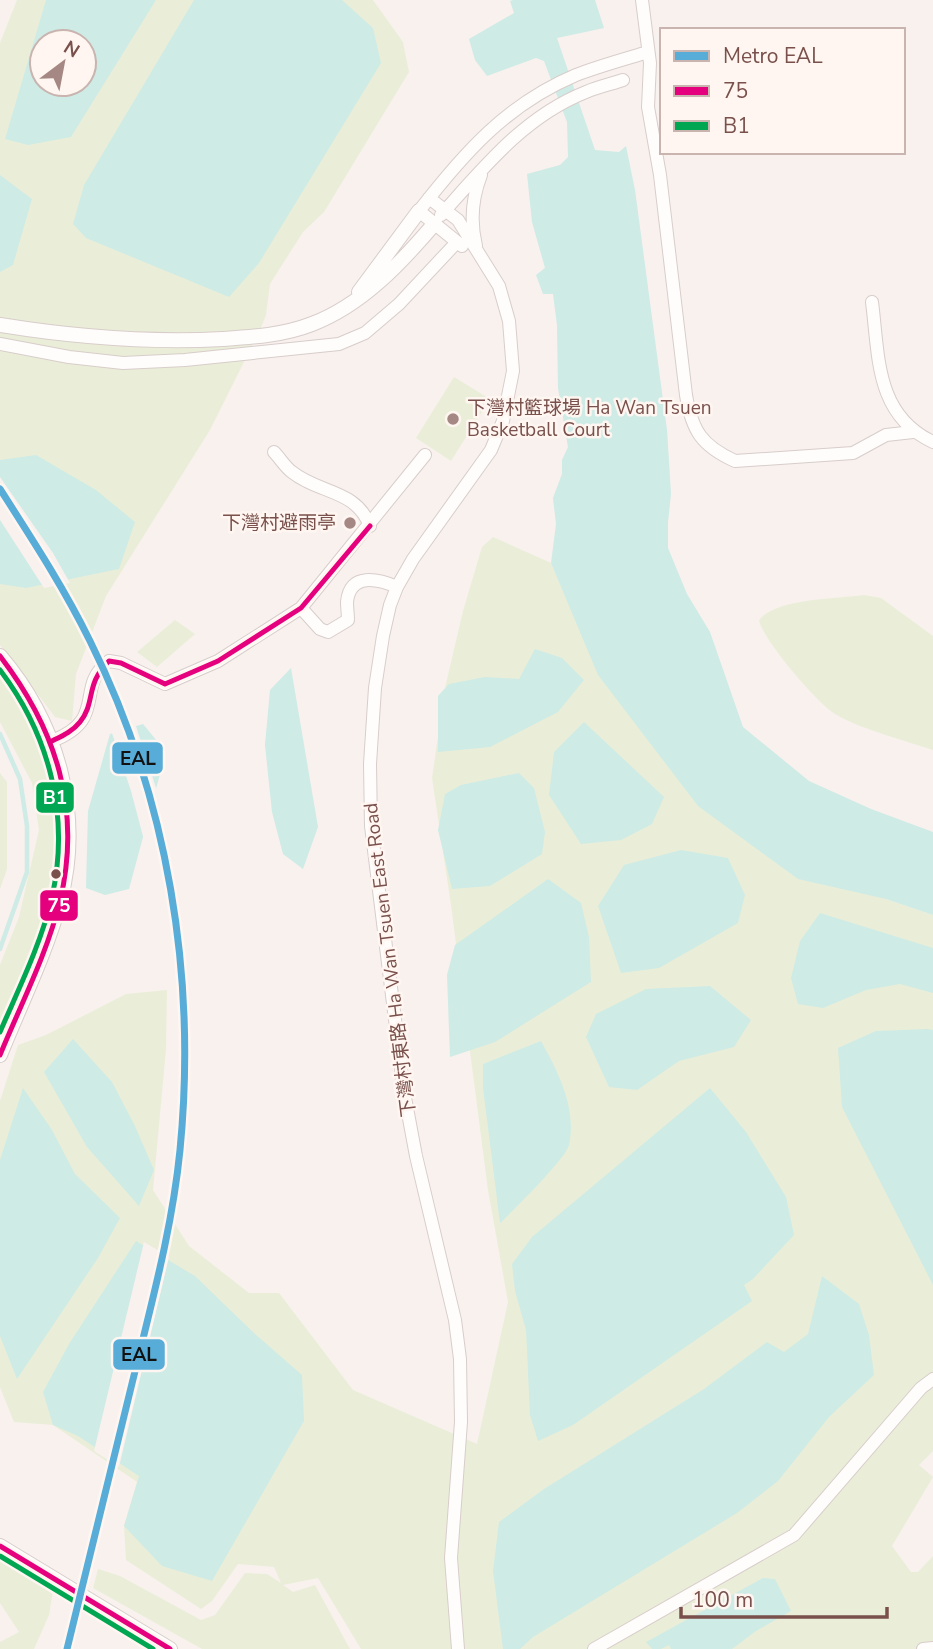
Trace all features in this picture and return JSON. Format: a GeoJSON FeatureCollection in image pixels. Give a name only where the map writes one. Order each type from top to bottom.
{"type":"FeatureCollection","features":[{"type":"Feature","properties":{"kind":"street"},"geometry":{"type":"LineString","coordinates":[[642,0],[650,63],[648,107],[660,175],[686,395],[691,422],[702,440],[735,461],[853,453],[886,435],[913,432]]}},
{"type":"Feature","properties":{"kind":"street"},"geometry":{"type":"LineString","coordinates":[[352,301],[396,240],[466,152],[495,125],[557,84],[648,52]]}},
{"type":"Feature","properties":{"kind":"street"},"geometry":{"type":"LineString","coordinates":[[0,325],[117,340],[267,335],[312,324],[334,313],[376,284],[410,253],[485,165],[503,146],[534,121],[585,92],[623,80]]}},
{"type":"Feature","properties":{"kind":"street"},"geometry":{"type":"LineString","coordinates":[[484,263],[475,243],[473,196],[485,165]]}},
{"type":"Feature","properties":{"kind":"street"},"geometry":{"type":"LineString","coordinates":[[429,198],[458,220],[484,263]]}},
{"type":"Feature","properties":{"kind":"street"},"geometry":{"type":"LineString","coordinates":[[419,211],[484,263]]}},
{"type":"Feature","properties":{"kind":"street"},"geometry":{"type":"LineString","coordinates":[[0,344],[69,358],[123,363],[185,360],[339,344],[365,333],[398,304],[457,242]]}},
{"type":"Feature","properties":{"kind":"street","name":"下灣村東路 Ha Wan Tsuen East Road"},"geometry":{"type":"LineString","coordinates":[[458,1649],[451,1558],[461,1422],[460,1359],[454,1320],[408,1119],[371,826],[370,764],[375,688],[384,627],[397,587],[413,559],[484,460],[503,421],[513,371],[512,343],[499,286],[484,263]]}},
{"type":"Feature","properties":{"kind":"street"},"geometry":{"type":"LineString","coordinates":[[872,302],[887,397],[899,417],[913,432],[933,442]]}},
{"type":"Feature","properties":{"kind":"street"},"geometry":{"type":"LineString","coordinates":[[274,452],[291,472],[319,488],[343,495],[366,514],[370,526]]}},
{"type":"Feature","properties":{"kind":"street"},"geometry":{"type":"LineString","coordinates":[[52,741],[82,724],[97,672],[109,661],[121,663],[165,684],[218,661],[301,608],[425,456]]}},
{"type":"Feature","properties":{"kind":"street"},"geometry":{"type":"LineString","coordinates":[[301,608],[314,624],[328,632],[348,620],[347,601],[358,582],[376,580],[397,587]]}},
{"type":"Feature","properties":{"kind":"street"},"geometry":{"type":"LineString","coordinates":[[0,656],[33,701],[52,741],[68,814],[66,871],[55,915],[0,1055]]}},
{"type":"Feature","properties":{"kind":"street"},"geometry":{"type":"LineString","coordinates":[[594,1649],[794,1535],[921,1388],[933,1379]]}},
{"type":"Feature","properties":{"kind":"street"},"geometry":{"type":"LineString","coordinates":[[0,1546],[170,1649]]}},
{"type":"Feature","properties":{"kind":"street"},"geometry":{"type":"LineString","coordinates":[[923,1649],[933,1647]]}},
{"type":"Feature","properties":{"kind":"green space"},"geometry":{"type":"Polygon","coordinates":[[[17,0],[373,0],[403,42],[409,72],[324,212],[303,232],[270,284],[266,315],[260,330],[210,430],[106,596],[76,674],[72,721],[55,717],[0,645],[0,43],[17,0]]]}},
{"type":"Feature","properties":{"kind":"green space","name":"下灣村籃球場 Ha Wan Tsuen Basketball Court"},"geometry":{"type":"Polygon","coordinates":[[[454,377],[490,399],[451,461],[416,438],[454,377]]]}},
{"type":"Feature","properties":{"kind":"green space"},"geometry":{"type":"Polygon","coordinates":[[[493,537],[551,563],[603,681],[886,899],[933,915],[933,1451],[919,1465],[933,1477],[892,1546],[911,1572],[918,1572],[933,1556],[933,1649],[361,1649],[318,1578],[283,1585],[293,1592],[315,1585],[350,1649],[202,1649],[93,1588],[98,1569],[120,1576],[201,1620],[215,1615],[245,1573],[267,1574],[281,1583],[274,1567],[238,1564],[212,1601],[201,1609],[126,1560],[124,1526],[137,1482],[53,1425],[14,1422],[0,1387],[0,1101],[18,1045],[46,1035],[126,994],[167,990],[166,1049],[153,1190],[189,1246],[249,1293],[279,1293],[353,1390],[477,1444],[508,1302],[488,1190],[432,778],[445,688],[463,611],[482,547],[493,537]]]}},
{"type":"Feature","properties":{"kind":"green space"},"geometry":{"type":"Polygon","coordinates":[[[864,595],[881,598],[933,636],[933,750],[866,728],[832,712],[790,669],[769,641],[759,620],[779,607],[793,603],[864,595]]]}},
{"type":"Feature","properties":{"kind":"green space"},"geometry":{"type":"Polygon","coordinates":[[[175,620],[195,634],[157,667],[137,652],[175,620]]]}},
{"type":"Feature","properties":{"kind":"green space"},"geometry":{"type":"Polygon","coordinates":[[[0,669],[40,734],[56,796],[56,866],[46,920],[0,1032],[0,965],[19,917],[39,830],[32,783],[0,722],[0,669]]]}},
{"type":"Feature","properties":{"kind":"green space"},"geometry":{"type":"Polygon","coordinates":[[[0,773],[7,782],[7,869],[0,889],[0,773]]]}},
{"type":"Feature","properties":{"kind":"green space"},"geometry":{"type":"Polygon","coordinates":[[[0,1549],[55,1578],[49,1615],[34,1649],[0,1649],[0,1642],[19,1632],[0,1603],[0,1549]]]}},
{"type":"Feature","properties":{"kind":"water"},"geometry":{"type":"Polygon","coordinates":[[[46,0],[156,0],[98,93],[98,28],[38,28],[46,0]]]}},
{"type":"Feature","properties":{"kind":"water"},"geometry":{"type":"Polygon","coordinates":[[[194,0],[342,0],[373,28],[381,63],[259,263],[229,297],[86,238],[73,224],[84,185],[194,0]]]}},
{"type":"Feature","properties":{"kind":"water"},"geometry":{"type":"Polygon","coordinates":[[[595,0],[604,28],[557,38],[595,150],[619,152],[626,146],[635,190],[667,430],[671,494],[668,548],[687,594],[710,632],[743,727],[809,781],[871,809],[933,832],[933,915],[886,899],[798,879],[698,806],[598,675],[551,563],[556,524],[553,498],[568,447],[558,388],[557,325],[553,294],[543,294],[536,275],[545,268],[532,222],[527,174],[560,165],[568,157],[567,122],[544,61],[536,58],[487,76],[475,60],[469,39],[514,13],[510,1],[595,0]]]}},
{"type":"Feature","properties":{"kind":"water"},"geometry":{"type":"Polygon","coordinates":[[[28,61],[28,98],[95,98],[71,137],[28,145],[5,139],[28,61]]]}},
{"type":"Feature","properties":{"kind":"water"},"geometry":{"type":"Polygon","coordinates":[[[0,175],[32,199],[13,265],[0,272],[0,175]]]}},
{"type":"Feature","properties":{"kind":"water"},"geometry":{"type":"Polygon","coordinates":[[[36,455],[96,490],[135,522],[119,569],[26,588],[0,584],[0,460],[36,455]]]}},
{"type":"Feature","properties":{"kind":"water"},"geometry":{"type":"Polygon","coordinates":[[[535,649],[562,658],[584,680],[558,712],[490,747],[438,752],[438,696],[449,684],[485,677],[519,679],[535,649]]]}},
{"type":"Feature","properties":{"kind":"water"},"geometry":{"type":"Polygon","coordinates":[[[291,668],[318,827],[303,869],[283,854],[272,812],[265,745],[270,690],[291,668]]]}},
{"type":"Feature","properties":{"kind":"water"},"geometry":{"type":"Polygon","coordinates":[[[584,722],[664,797],[652,824],[621,840],[581,844],[549,795],[554,752],[584,722]]]}},
{"type":"Feature","properties":{"kind":"water"},"geometry":{"type":"Polygon","coordinates":[[[143,724],[157,741],[160,774],[129,889],[105,895],[86,888],[88,811],[110,734],[143,724]]]}},
{"type":"Feature","properties":{"kind":"water"},"geometry":{"type":"Polygon","coordinates":[[[519,773],[534,788],[545,832],[542,854],[490,886],[452,889],[438,830],[445,794],[461,785],[519,773]]]}},
{"type":"Feature","properties":{"kind":"water"},"geometry":{"type":"Polygon","coordinates":[[[681,850],[728,858],[745,895],[738,923],[659,968],[621,973],[598,906],[624,865],[681,850]]]}},
{"type":"Feature","properties":{"kind":"water"},"geometry":{"type":"Polygon","coordinates":[[[548,879],[581,903],[589,937],[591,982],[495,1042],[450,1057],[447,975],[455,945],[548,879]]]}},
{"type":"Feature","properties":{"kind":"water"},"geometry":{"type":"Polygon","coordinates":[[[820,913],[933,948],[933,993],[900,984],[866,990],[823,1008],[798,1004],[791,978],[800,941],[820,913]]]}},
{"type":"Feature","properties":{"kind":"water"},"geometry":{"type":"Polygon","coordinates":[[[710,986],[751,1020],[734,1047],[679,1061],[637,1090],[609,1087],[586,1037],[596,1014],[646,989],[710,986]]]}},
{"type":"Feature","properties":{"kind":"water"},"geometry":{"type":"Polygon","coordinates":[[[933,1030],[933,1285],[842,1107],[838,1048],[876,1031],[933,1030]]]}},
{"type":"Feature","properties":{"kind":"water"},"geometry":{"type":"Polygon","coordinates":[[[73,1039],[112,1082],[154,1170],[139,1206],[87,1147],[44,1072],[73,1039]]]}},
{"type":"Feature","properties":{"kind":"water"},"geometry":{"type":"Polygon","coordinates":[[[541,1041],[568,1104],[571,1131],[569,1145],[527,1197],[500,1223],[483,1088],[483,1064],[541,1041]]]}},
{"type":"Feature","properties":{"kind":"water"},"geometry":{"type":"Polygon","coordinates":[[[23,1088],[52,1130],[75,1174],[120,1218],[98,1258],[17,1379],[0,1336],[0,1160],[23,1088]]]}},
{"type":"Feature","properties":{"kind":"water"},"geometry":{"type":"Polygon","coordinates":[[[710,1088],[746,1132],[786,1197],[794,1235],[753,1279],[744,1285],[752,1301],[573,1425],[538,1441],[530,1415],[526,1330],[515,1291],[512,1264],[532,1237],[710,1088]]]}},
{"type":"Feature","properties":{"kind":"water"},"geometry":{"type":"Polygon","coordinates":[[[136,1241],[195,1276],[302,1375],[304,1421],[212,1581],[162,1566],[124,1526],[139,1476],[78,1436],[53,1425],[43,1392],[69,1344],[136,1241]]]}},
{"type":"Feature","properties":{"kind":"water"},"geometry":{"type":"Polygon","coordinates":[[[822,1276],[859,1304],[869,1335],[874,1375],[829,1417],[778,1481],[737,1513],[533,1637],[520,1649],[503,1649],[493,1571],[499,1522],[544,1489],[704,1389],[767,1342],[784,1352],[808,1334],[822,1276]]]}},
{"type":"Feature","properties":{"kind":"water"},"geometry":{"type":"Polygon","coordinates":[[[763,1578],[775,1579],[791,1611],[756,1631],[732,1649],[671,1649],[669,1645],[652,1649],[646,1642],[763,1578]]]}},
{"type":"Feature","properties":{"kind":"pier"},"geometry":{"type":"Polygon","coordinates":[[[0,477],[53,553],[70,583],[44,588],[0,520],[0,477]]]}},
{"type":"Feature","properties":{"kind":"pier"},"geometry":{"type":"Polygon","coordinates":[[[135,723],[158,794],[145,844],[111,730],[135,723]]]}},
{"type":"Feature","properties":{"kind":"pier"},"geometry":{"type":"Polygon","coordinates":[[[144,1242],[169,1257],[119,1467],[94,1451],[144,1242]]]}},
{"type":"Feature","properties":{"kind":"waterway"},"geometry":{"type":"LineString","coordinates":[[0,734],[20,779],[27,826],[27,872],[0,949]]}},
{"type":"Feature","properties":{"kind":"metro line","name":"EAL"},"geometry":{"type":"LineString","coordinates":[[0,489],[80,621],[117,701],[139,762],[171,889],[180,954],[184,1019],[180,1150],[168,1229],[67,1649]]}},
{"type":"Feature","properties":{"kind":"transit line","name":"75"},"geometry":{"type":"LineString","coordinates":[[52,741],[71,731],[85,715],[93,685],[109,661],[121,663],[165,684],[218,661],[301,608],[370,526]]}},
{"type":"Feature","properties":{"kind":"transit line","name":"75"},"geometry":{"type":"LineString","coordinates":[[0,656],[20,684],[49,741],[59,771],[68,834],[66,867],[55,921],[0,1055]]}},
{"type":"Feature","properties":{"kind":"transit line","name":"B1"},"geometry":{"type":"LineString","coordinates":[[0,670],[32,722],[43,749],[57,807],[58,837],[52,897],[42,932],[0,1032]]}},
{"type":"Feature","properties":{"kind":"transit line","name":"75"},"geometry":{"type":"LineString","coordinates":[[0,1546],[170,1649]]}},
{"type":"Feature","properties":{"kind":"transit line","name":"B1"},"geometry":{"type":"LineString","coordinates":[[0,1556],[153,1649]]}},
{"type":"Feature","properties":{"kind":"place","name":"下灣村籃球場 Ha Wan Tsuen Basketball Court"},"geometry":{"type":"Point","coordinates":[453,419]}},
{"type":"Feature","properties":{"kind":"place","name":"下灣村避雨亭"},"geometry":{"type":"Point","coordinates":[350,523]}}]}
